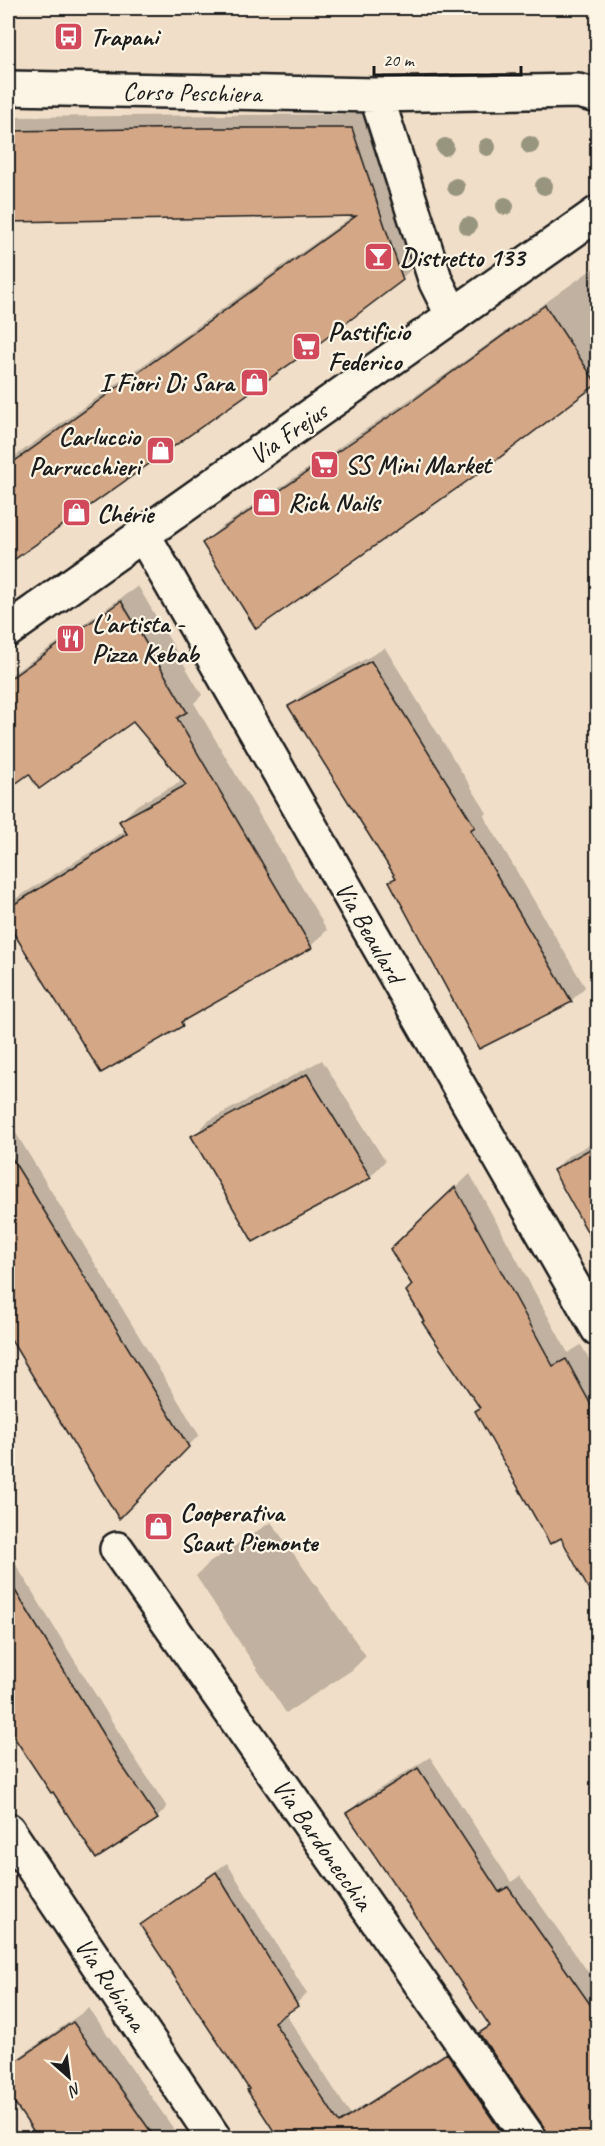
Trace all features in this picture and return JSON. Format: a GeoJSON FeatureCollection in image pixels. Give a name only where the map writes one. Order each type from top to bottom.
{"type":"FeatureCollection","features":[{"type":"Feature","properties":{"kind":"street","name":"Corso Peschiera"},"geometry":{"type":"LineString","coordinates":[[8,88],[376,95],[578,91],[597,96]]}},
{"type":"Feature","properties":{"kind":"street"},"geometry":{"type":"LineString","coordinates":[[376,95],[436,282],[453,316]]}},
{"type":"Feature","properties":{"kind":"street","name":"Via Frejus"},"geometry":{"type":"LineString","coordinates":[[8,630],[144,536],[597,213]]}},
{"type":"Feature","properties":{"kind":"street","name":"Via Beaulard"},"geometry":{"type":"LineString","coordinates":[[144,536],[597,1329]]}},
{"type":"Feature","properties":{"kind":"street","name":"Via Bardonecchia"},"geometry":{"type":"LineString","coordinates":[[117,1549],[529,2139]]}},
{"type":"Feature","properties":{"kind":"street","name":"Via Rubiana"},"geometry":{"type":"LineString","coordinates":[[8,1830],[214,2139]]}},
{"type":"Feature","properties":{"kind":"building"},"geometry":{"type":"Polygon","coordinates":[[[352,128],[403,280],[321,342],[8,564],[8,466],[356,216],[8,222],[8,131],[352,128]]]}},
{"type":"Feature","properties":{"kind":"building"},"geometry":{"type":"Polygon","coordinates":[[[545,305],[597,384],[486,468],[256,629],[202,543],[411,402],[545,305]]]}},
{"type":"Feature","properties":{"kind":"building"},"geometry":{"type":"Polygon","coordinates":[[[121,601],[187,712],[177,718],[312,948],[181,1022],[183,1026],[101,1073],[8,924],[8,908],[127,834],[119,821],[186,785],[133,722],[39,789],[29,774],[8,789],[8,680],[121,601]]]}},
{"type":"Feature","properties":{"kind":"building"},"geometry":{"type":"Polygon","coordinates":[[[371,661],[475,827],[470,830],[572,1002],[479,1049],[389,881],[396,878],[288,706],[371,661]]]}},
{"type":"Feature","properties":{"kind":"building"},"geometry":{"type":"Polygon","coordinates":[[[307,1074],[371,1178],[253,1242],[191,1136],[307,1074]]]}},
{"type":"Feature","properties":{"kind":"building"},"geometry":{"type":"Polygon","coordinates":[[[597,1145],[597,1249],[553,1170],[597,1145]]]}},
{"type":"Feature","properties":{"kind":"building"},"geometry":{"type":"Polygon","coordinates":[[[8,1152],[189,1447],[119,1519],[8,1335],[8,1152]]]}},
{"type":"Feature","properties":{"kind":"building"},"geometry":{"type":"Polygon","coordinates":[[[455,1187],[553,1366],[566,1359],[597,1416],[597,1605],[561,1538],[550,1544],[475,1411],[480,1408],[422,1322],[424,1321],[406,1291],[412,1285],[390,1249],[455,1187]]]}},
{"type":"Feature","properties":{"kind":"building"},"geometry":{"type":"Polygon","coordinates":[[[8,1579],[121,1764],[158,1819],[96,1859],[8,1728],[8,1579]]]}},
{"type":"Feature","properties":{"kind":"building"},"geometry":{"type":"Polygon","coordinates":[[[418,1768],[499,1892],[508,1887],[597,2014],[597,2139],[547,2139],[544,2127],[479,2033],[490,2026],[346,1813],[418,1768]]]}},
{"type":"Feature","properties":{"kind":"building"},"geometry":{"type":"Polygon","coordinates":[[[216,1872],[298,2006],[274,2022],[339,2123],[447,2053],[506,2139],[279,2139],[247,2090],[249,2089],[140,1925],[216,1872]]]}},
{"type":"Feature","properties":{"kind":"building"},"geometry":{"type":"Polygon","coordinates":[[[73,2022],[156,2139],[39,2139],[8,2094],[8,2067],[73,2022]]]}},
{"type":"Feature","properties":{"kind":"place","name":"Trapani"},"geometry":{"type":"Point","coordinates":[69,36]}},
{"type":"Feature","properties":{"kind":"place","name":"Distretto 133"},"geometry":{"type":"Point","coordinates":[379,257]}},
{"type":"Feature","properties":{"kind":"place","name":"Pastificio Federico"},"geometry":{"type":"Point","coordinates":[307,346]}},
{"type":"Feature","properties":{"kind":"place","name":"I Fiori Di Sara"},"geometry":{"type":"Point","coordinates":[255,382]}},
{"type":"Feature","properties":{"kind":"place","name":"Carluccio Parrucchieri"},"geometry":{"type":"Point","coordinates":[161,451]}},
{"type":"Feature","properties":{"kind":"place","name":"SS Mini Market"},"geometry":{"type":"Point","coordinates":[324,464]}},
{"type":"Feature","properties":{"kind":"place","name":"Rich Nails"},"geometry":{"type":"Point","coordinates":[267,502]}},
{"type":"Feature","properties":{"kind":"place","name":"Chérie"},"geometry":{"type":"Point","coordinates":[76,513]}},
{"type":"Feature","properties":{"kind":"place","name":"L'artista - Pizza Kebab"},"geometry":{"type":"Point","coordinates":[71,638]}},
{"type":"Feature","properties":{"kind":"place","name":"Cooperativa Scaut Piemonte"},"geometry":{"type":"Point","coordinates":[159,1527]}}]}
